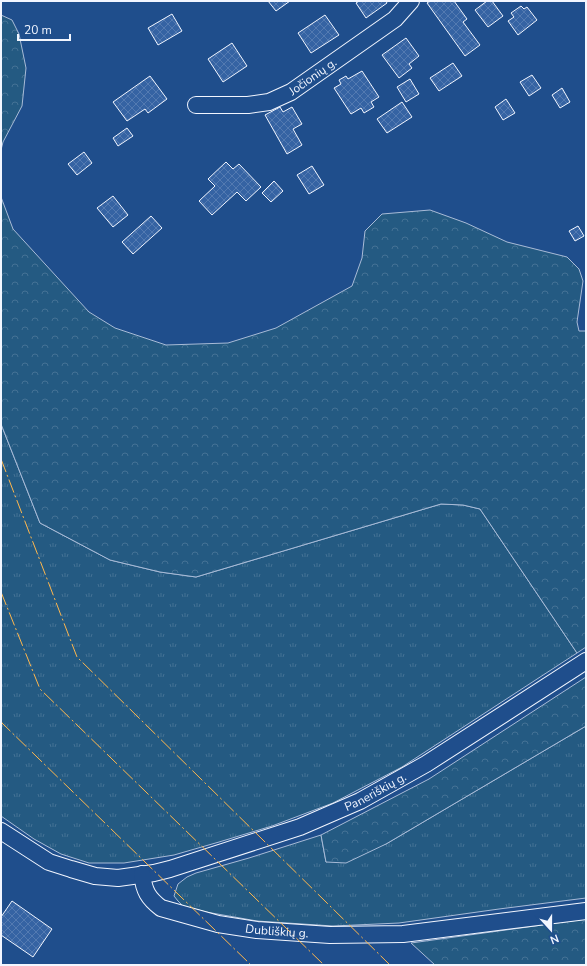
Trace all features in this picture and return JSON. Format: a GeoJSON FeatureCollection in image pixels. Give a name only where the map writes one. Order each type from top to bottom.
{"type":"FeatureCollection","features":[{"type":"Feature","properties":{"kind":"street","name":"Jočionių g."},"geometry":{"type":"LineString","coordinates":[[196,105],[248,105],[269,102],[291,92],[395,19],[411,1]]}},
{"type":"Feature","properties":{"kind":"street","name":"Paneriškių g."},"geometry":{"type":"LineString","coordinates":[[142,874],[170,869],[300,828],[360,801],[426,764],[586,661]]}},
{"type":"Feature","properties":{"kind":"street"},"geometry":{"type":"LineString","coordinates":[[1,831],[49,862],[71,869],[95,876],[118,878],[142,874]]}},
{"type":"Feature","properties":{"kind":"street","name":"Dubliškių g."},"geometry":{"type":"LineString","coordinates":[[142,874],[147,895],[161,908],[218,924],[257,930],[330,935],[403,934],[586,911]]}},
{"type":"Feature","properties":{"kind":"green space"},"geometry":{"type":"Polygon","coordinates":[[[1,15],[12,20],[19,34],[26,68],[22,106],[3,142],[1,150],[1,15]]]}},
{"type":"Feature","properties":{"kind":"green space"},"geometry":{"type":"Polygon","coordinates":[[[1,197],[13,229],[89,312],[115,328],[166,345],[228,343],[276,328],[352,286],[362,258],[365,231],[382,214],[430,210],[466,223],[507,242],[567,257],[579,269],[583,281],[577,322],[579,331],[586,331],[586,647],[577,653],[480,509],[463,505],[441,504],[196,577],[160,572],[110,560],[40,523],[1,424],[1,197]]]}},
{"type":"Feature","properties":{"kind":"green space"},"geometry":{"type":"Polygon","coordinates":[[[1,424],[40,523],[110,560],[160,572],[196,577],[441,504],[463,505],[480,509],[577,653],[402,767],[333,803],[272,826],[174,855],[124,863],[89,863],[61,854],[34,839],[1,816],[1,424]]]}},
{"type":"Feature","properties":{"kind":"green space"},"geometry":{"type":"Polygon","coordinates":[[[586,677],[586,726],[386,844],[346,863],[326,862],[321,835],[429,779],[586,677]]]}},
{"type":"Feature","properties":{"kind":"green space"},"geometry":{"type":"Polygon","coordinates":[[[586,726],[586,898],[399,923],[333,926],[257,921],[206,912],[183,906],[174,896],[178,884],[187,877],[196,873],[321,835],[326,862],[386,844],[586,726]]]}},
{"type":"Feature","properties":{"kind":"green space"},"geometry":{"type":"Polygon","coordinates":[[[586,919],[586,965],[435,965],[411,943],[586,919]]]}},
{"type":"Feature","properties":{"kind":"building"},"geometry":{"type":"Polygon","coordinates":[[[268,1],[290,1],[276,11],[268,1]]]}},
{"type":"Feature","properties":{"kind":"building"},"geometry":{"type":"Polygon","coordinates":[[[359,1],[386,1],[387,3],[366,18],[356,3],[359,1]]]}},
{"type":"Feature","properties":{"kind":"building"},"geometry":{"type":"Polygon","coordinates":[[[430,1],[454,1],[467,19],[463,22],[480,45],[465,56],[427,3],[430,1]]]}},
{"type":"Feature","properties":{"kind":"building"},"geometry":{"type":"Polygon","coordinates":[[[487,1],[492,1],[503,16],[488,27],[475,10],[487,1]]]}},
{"type":"Feature","properties":{"kind":"building"},"geometry":{"type":"Polygon","coordinates":[[[521,6],[524,9],[527,7],[537,20],[518,35],[508,21],[514,17],[511,13],[521,6]]]}},
{"type":"Feature","properties":{"kind":"building"},"geometry":{"type":"Polygon","coordinates":[[[172,14],[182,31],[158,45],[148,28],[172,14]]]}},
{"type":"Feature","properties":{"kind":"building"},"geometry":{"type":"Polygon","coordinates":[[[325,15],[339,35],[311,53],[298,33],[325,15]]]}},
{"type":"Feature","properties":{"kind":"building"},"geometry":{"type":"Polygon","coordinates":[[[406,38],[419,56],[409,64],[412,68],[399,78],[382,55],[406,38]]]}},
{"type":"Feature","properties":{"kind":"building"},"geometry":{"type":"Polygon","coordinates":[[[232,43],[247,66],[223,82],[208,59],[232,43]]]}},
{"type":"Feature","properties":{"kind":"building"},"geometry":{"type":"Polygon","coordinates":[[[453,63],[462,76],[439,91],[430,78],[453,63]]]}},
{"type":"Feature","properties":{"kind":"building"},"geometry":{"type":"Polygon","coordinates":[[[362,71],[379,97],[371,102],[374,107],[364,113],[361,108],[351,114],[334,88],[341,84],[339,80],[346,76],[348,79],[362,71]]]}},
{"type":"Feature","properties":{"kind":"building"},"geometry":{"type":"Polygon","coordinates":[[[532,75],[541,88],[529,96],[520,82],[532,75]]]}},
{"type":"Feature","properties":{"kind":"building"},"geometry":{"type":"Polygon","coordinates":[[[150,76],[167,99],[148,113],[145,109],[127,121],[113,102],[150,76]]]}},
{"type":"Feature","properties":{"kind":"building"},"geometry":{"type":"Polygon","coordinates":[[[410,79],[419,94],[406,102],[397,87],[410,79]]]}},
{"type":"Feature","properties":{"kind":"building"},"geometry":{"type":"Polygon","coordinates":[[[562,88],[570,102],[560,108],[552,95],[562,88]]]}},
{"type":"Feature","properties":{"kind":"building"},"geometry":{"type":"Polygon","coordinates":[[[506,99],[515,113],[503,120],[495,107],[506,99]]]}},
{"type":"Feature","properties":{"kind":"building"},"geometry":{"type":"Polygon","coordinates":[[[402,102],[412,117],[387,133],[377,119],[402,102]]]}},
{"type":"Feature","properties":{"kind":"building"},"geometry":{"type":"Polygon","coordinates":[[[280,107],[283,112],[292,107],[302,124],[293,129],[302,145],[287,154],[265,115],[280,107]]]}},
{"type":"Feature","properties":{"kind":"building"},"geometry":{"type":"Polygon","coordinates":[[[127,128],[133,136],[118,146],[113,138],[127,128]]]}},
{"type":"Feature","properties":{"kind":"building"},"geometry":{"type":"Polygon","coordinates":[[[84,152],[92,163],[77,175],[68,164],[84,152]]]}},
{"type":"Feature","properties":{"kind":"building"},"geometry":{"type":"Polygon","coordinates":[[[226,162],[233,169],[239,164],[261,187],[246,201],[237,192],[212,215],[199,201],[215,186],[208,179],[226,162]]]}},
{"type":"Feature","properties":{"kind":"building"},"geometry":{"type":"Polygon","coordinates":[[[312,166],[324,185],[309,194],[297,175],[312,166]]]}},
{"type":"Feature","properties":{"kind":"building"},"geometry":{"type":"Polygon","coordinates":[[[274,181],[283,191],[271,202],[262,193],[274,181]]]}},
{"type":"Feature","properties":{"kind":"building"},"geometry":{"type":"Polygon","coordinates":[[[113,196],[128,215],[113,227],[97,208],[113,196]]]}},
{"type":"Feature","properties":{"kind":"building"},"geometry":{"type":"Polygon","coordinates":[[[151,216],[162,228],[133,254],[122,242],[151,216]]]}},
{"type":"Feature","properties":{"kind":"building"},"geometry":{"type":"Polygon","coordinates":[[[578,226],[584,236],[575,241],[569,231],[578,226]]]}},
{"type":"Feature","properties":{"kind":"building"},"geometry":{"type":"Polygon","coordinates":[[[12,901],[52,929],[33,957],[1,935],[1,917],[12,901]]]}},
{"type":"Feature","properties":{"kind":"power"},"geometry":{"type":"LineString","coordinates":[[1,459],[77,657],[390,965]]}},
{"type":"Feature","properties":{"kind":"power"},"geometry":{"type":"LineString","coordinates":[[1,592],[40,689],[324,965]]}},
{"type":"Feature","properties":{"kind":"power"},"geometry":{"type":"LineString","coordinates":[[1,721],[251,965]]}}]}
